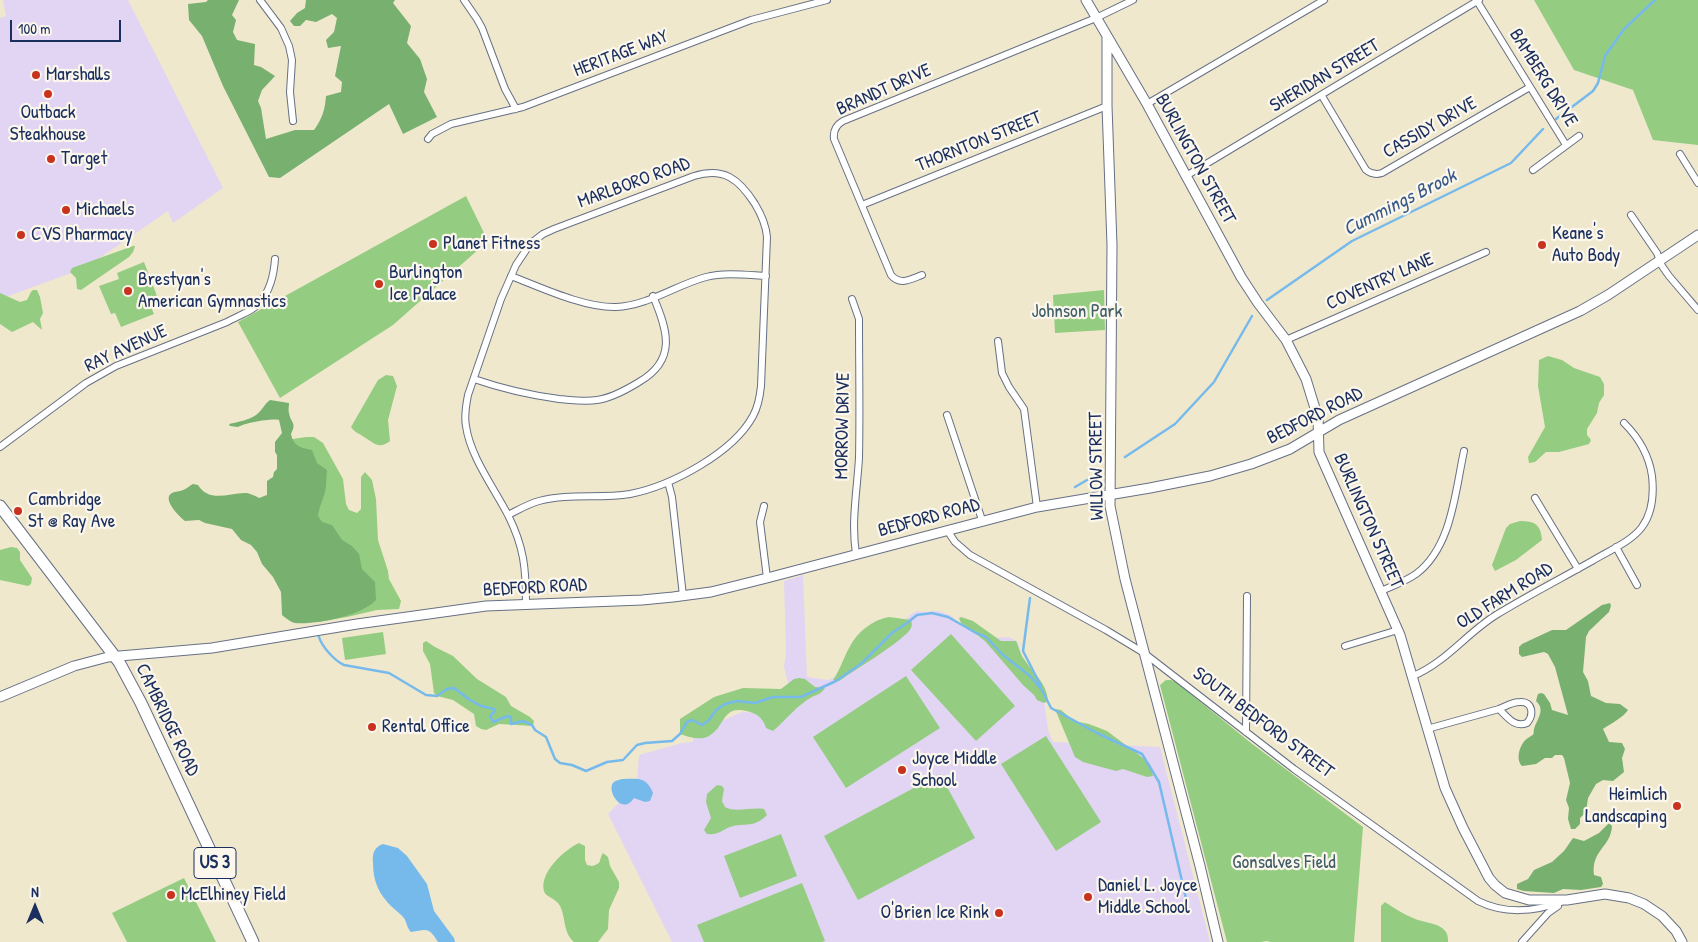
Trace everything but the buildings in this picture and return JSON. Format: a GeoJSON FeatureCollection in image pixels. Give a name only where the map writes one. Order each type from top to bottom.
{"type":"FeatureCollection","features":[{"type":"Feature","properties":{"kind":"highway","name":"CAMBRIDGE ROAD"},"geometry":{"type":"LineString","coordinates":[[0,506],[115,656],[141,703],[253,942]]}},
{"type":"Feature","properties":{"kind":"street"},"geometry":{"type":"LineString","coordinates":[[260,0],[281,28],[292,54],[290,92],[293,121]]}},
{"type":"Feature","properties":{"kind":"street"},"geometry":{"type":"LineString","coordinates":[[464,0],[482,28],[505,89],[516,109]]}},
{"type":"Feature","properties":{"kind":"street","name":"HERITAGE WAY"},"geometry":{"type":"LineString","coordinates":[[428,139],[443,127],[460,121],[516,109],[751,20],[827,0]]}},
{"type":"Feature","properties":{"kind":"street","name":"BURLINGTON STREET"},"geometry":{"type":"LineString","coordinates":[[1086,0],[1147,104],[1246,285],[1296,357],[1308,384],[1318,416],[1320,453],[1398,630],[1413,676],[1437,766],[1450,801],[1476,855],[1493,883],[1505,893],[1534,901],[1567,900],[1605,894],[1622,896],[1637,901],[1662,916],[1676,931],[1682,942]]}},
{"type":"Feature","properties":{"kind":"street","name":"BRANDT DRIVE"},"geometry":{"type":"LineString","coordinates":[[922,275],[904,281],[897,280],[892,276],[834,139],[835,129],[840,123],[1096,18],[1134,0]]}},
{"type":"Feature","properties":{"kind":"street"},"geometry":{"type":"LineString","coordinates":[[1147,104],[1324,0]]}},
{"type":"Feature","properties":{"kind":"street","name":"BAMBERG DRIVE"},"geometry":{"type":"LineString","coordinates":[[1478,0],[1566,145]]}},
{"type":"Feature","properties":{"kind":"street","name":"SHERIDAN STREET"},"geometry":{"type":"LineString","coordinates":[[1186,176],[1322,96],[1478,0]]}},
{"type":"Feature","properties":{"kind":"street","name":"WILLOW STREET"},"geometry":{"type":"LineString","coordinates":[[1107,37],[1107,106],[1112,245],[1111,510],[1119,554],[1198,856],[1218,942]]}},
{"type":"Feature","properties":{"kind":"street","name":"CASSIDY DRIVE"},"geometry":{"type":"LineString","coordinates":[[1322,96],[1366,170],[1371,174],[1376,174],[1382,173],[1530,87]]}},
{"type":"Feature","properties":{"kind":"street","name":"THORNTON STREET"},"geometry":{"type":"LineString","coordinates":[[862,205],[1107,106]]}},
{"type":"Feature","properties":{"kind":"street","name":"BAMBERG DRIVE"},"geometry":{"type":"LineString","coordinates":[[1533,170],[1579,136]]}},
{"type":"Feature","properties":{"kind":"street"},"geometry":{"type":"LineString","coordinates":[[1680,154],[1698,183]]}},
{"type":"Feature","properties":{"kind":"street","name":"MARLBORO ROAD"},"geometry":{"type":"LineString","coordinates":[[508,515],[529,504],[542,500],[630,494],[668,482],[711,458],[739,434],[754,416],[761,386],[767,232],[757,207],[737,181],[725,175],[713,173],[694,176],[572,221],[535,240],[526,248],[510,276],[468,395],[466,410],[467,433],[519,541],[524,558],[526,604]]}},
{"type":"Feature","properties":{"kind":"street"},"geometry":{"type":"LineString","coordinates":[[1631,215],[1657,253],[1669,276],[1698,310]]}},
{"type":"Feature","properties":{"kind":"street","name":"BEDFORD ROAD"},"geometry":{"type":"LineString","coordinates":[[115,656],[212,648],[380,620],[486,606],[642,600],[684,596],[767,578],[1037,507],[1192,480],[1246,466],[1290,450],[1339,420],[1580,311],[1698,235]]}},
{"type":"Feature","properties":{"kind":"street","name":"COVENTRY LANE"},"geometry":{"type":"LineString","coordinates":[[1286,340],[1486,252]]}},
{"type":"Feature","properties":{"kind":"street","name":"RAY AVENUE"},"geometry":{"type":"LineString","coordinates":[[0,447],[86,384],[110,369],[183,338],[227,322],[261,302],[269,286],[275,259]]}},
{"type":"Feature","properties":{"kind":"street"},"geometry":{"type":"LineString","coordinates":[[510,276],[600,306],[614,307],[628,305],[712,275],[766,276]]}},
{"type":"Feature","properties":{"kind":"street"},"geometry":{"type":"LineString","coordinates":[[474,378],[521,393],[569,400],[597,400],[618,394],[649,376],[664,357],[666,335],[663,320],[653,296]]}},
{"type":"Feature","properties":{"kind":"street","name":"MORROW DRIVE"},"geometry":{"type":"LineString","coordinates":[[852,298],[859,319],[859,456],[854,511],[856,554]]}},
{"type":"Feature","properties":{"kind":"street"},"geometry":{"type":"LineString","coordinates":[[998,341],[1002,372],[1024,411],[1037,507]]}},
{"type":"Feature","properties":{"kind":"street"},"geometry":{"type":"LineString","coordinates":[[947,415],[982,520]]}},
{"type":"Feature","properties":{"kind":"street","name":"OLD FARM ROAD"},"geometry":{"type":"LineString","coordinates":[[1413,676],[1428,669],[1494,617],[1616,547],[1643,526],[1653,499],[1652,478],[1647,455],[1635,435],[1624,423]]}},
{"type":"Feature","properties":{"kind":"street"},"geometry":{"type":"LineString","coordinates":[[1382,591],[1416,574],[1431,560],[1439,549],[1448,525],[1464,451]]}},
{"type":"Feature","properties":{"kind":"street"},"geometry":{"type":"LineString","coordinates":[[668,482],[672,495],[684,596]]}},
{"type":"Feature","properties":{"kind":"street"},"geometry":{"type":"LineString","coordinates":[[1535,498],[1578,569]]}},
{"type":"Feature","properties":{"kind":"street"},"geometry":{"type":"LineString","coordinates":[[764,506],[760,522],[767,578]]}},
{"type":"Feature","properties":{"kind":"street","name":"SOUTH BEDFORD STREET"},"geometry":{"type":"LineString","coordinates":[[947,530],[954,542],[970,555],[1144,653],[1309,780],[1478,901],[1499,909],[1533,910],[1567,900]]}},
{"type":"Feature","properties":{"kind":"street"},"geometry":{"type":"LineString","coordinates":[[1616,547],[1637,585]]}},
{"type":"Feature","properties":{"kind":"street"},"geometry":{"type":"LineString","coordinates":[[1246,732],[1247,596]]}},
{"type":"Feature","properties":{"kind":"street"},"geometry":{"type":"LineString","coordinates":[[1345,646],[1398,630]]}},
{"type":"Feature","properties":{"kind":"street"},"geometry":{"type":"LineString","coordinates":[[0,697],[81,664],[115,656]]}},
{"type":"Feature","properties":{"kind":"street"},"geometry":{"type":"LineString","coordinates":[[1427,728],[1499,709],[1514,703],[1524,702],[1530,706],[1532,716],[1527,723],[1518,725],[1512,722],[1499,709]]}},
{"type":"Feature","properties":{"kind":"street"},"geometry":{"type":"LineString","coordinates":[[1522,942],[1548,913],[1567,900]]}},
{"type":"Feature","properties":{"kind":"shaded area"},"geometry":{"type":"Polygon","coordinates":[[[3,0],[128,0],[223,188],[173,223],[168,211],[85,268],[0,299],[0,18],[6,16],[3,0]]]}},
{"type":"Feature","properties":{"kind":"shaded area","name":"Joyce Middle School"},"geometry":{"type":"Polygon","coordinates":[[[803,575],[807,677],[828,680],[833,678],[911,614],[917,611],[939,611],[952,616],[962,627],[972,631],[978,637],[1009,637],[1018,642],[1023,662],[1044,700],[1048,730],[1053,742],[1160,747],[1210,942],[672,942],[608,814],[637,784],[639,755],[682,743],[693,742],[694,736],[726,719],[742,712],[756,713],[792,698],[784,667],[786,652],[784,581],[803,575]]]}},
{"type":"Feature","properties":{"kind":"green space"},"geometry":{"type":"Polygon","coordinates":[[[208,0],[239,0],[232,15],[236,20],[233,32],[237,40],[255,44],[254,65],[275,76],[262,90],[258,101],[266,139],[295,130],[314,130],[323,114],[326,96],[341,92],[342,82],[335,76],[341,46],[328,48],[326,40],[334,32],[337,18],[332,14],[316,22],[306,20],[300,26],[294,26],[290,21],[305,8],[306,0],[395,0],[393,3],[411,26],[407,43],[420,59],[427,79],[424,92],[437,117],[403,134],[389,104],[280,178],[269,177],[223,86],[202,36],[189,20],[188,4],[206,2],[208,0]]]}},
{"type":"Feature","properties":{"kind":"green space"},"geometry":{"type":"Polygon","coordinates":[[[1534,0],[1698,0],[1698,145],[1653,140],[1633,90],[1574,70],[1534,0]]]}},
{"type":"Feature","properties":{"kind":"green space"},"geometry":{"type":"Polygon","coordinates":[[[466,196],[488,241],[393,325],[280,398],[238,322],[466,196]]]}},
{"type":"Feature","properties":{"kind":"green space"},"geometry":{"type":"Polygon","coordinates":[[[135,246],[133,252],[129,257],[81,290],[77,289],[76,278],[70,272],[72,268],[135,246]]]}},
{"type":"Feature","properties":{"kind":"green space","name":"Brestyan's American Gymnastics"},"geometry":{"type":"Polygon","coordinates":[[[144,262],[157,296],[148,300],[154,314],[121,327],[115,313],[111,314],[99,286],[119,279],[117,273],[144,262]]]}},
{"type":"Feature","properties":{"kind":"green space"},"geometry":{"type":"Polygon","coordinates":[[[33,290],[37,290],[40,297],[43,313],[40,319],[42,330],[33,322],[12,332],[0,324],[0,293],[20,302],[27,300],[33,290]]]}},
{"type":"Feature","properties":{"kind":"green space","name":"Johnson Park"},"geometry":{"type":"Polygon","coordinates":[[[1104,290],[1105,330],[1055,333],[1053,295],[1104,290]]]}},
{"type":"Feature","properties":{"kind":"green space"},"geometry":{"type":"Polygon","coordinates":[[[1548,356],[1562,360],[1574,368],[1600,377],[1604,384],[1604,395],[1599,403],[1597,413],[1587,429],[1587,435],[1591,440],[1589,444],[1559,452],[1546,452],[1535,462],[1529,463],[1528,457],[1545,427],[1538,386],[1539,360],[1548,356]]]}},
{"type":"Feature","properties":{"kind":"green space"},"geometry":{"type":"Polygon","coordinates":[[[386,375],[393,376],[397,386],[388,420],[390,441],[380,445],[356,432],[351,427],[378,380],[386,375]]]}},
{"type":"Feature","properties":{"kind":"green space"},"geometry":{"type":"Polygon","coordinates":[[[270,400],[289,403],[290,417],[294,425],[291,434],[292,438],[301,447],[312,450],[317,463],[327,470],[326,489],[318,516],[322,522],[332,525],[342,540],[352,546],[359,554],[362,569],[375,582],[376,600],[360,611],[326,621],[295,623],[290,621],[282,615],[281,592],[251,545],[241,540],[232,529],[199,520],[185,521],[170,503],[169,496],[172,493],[193,484],[198,485],[203,491],[214,496],[247,493],[259,498],[267,495],[267,481],[273,477],[277,469],[275,442],[282,433],[279,420],[258,421],[238,427],[230,426],[229,424],[253,417],[270,400]]]}},
{"type":"Feature","properties":{"kind":"green space"},"geometry":{"type":"Polygon","coordinates":[[[314,437],[323,443],[343,479],[346,504],[349,510],[357,513],[361,509],[361,477],[365,472],[372,480],[376,499],[378,540],[389,579],[401,601],[399,609],[377,610],[323,621],[286,442],[314,437]]]}},
{"type":"Feature","properties":{"kind":"green space"},"geometry":{"type":"Polygon","coordinates":[[[1520,521],[1536,524],[1540,530],[1542,540],[1516,560],[1495,571],[1492,565],[1506,528],[1510,524],[1520,521]]]}},
{"type":"Feature","properties":{"kind":"green space"},"geometry":{"type":"Polygon","coordinates":[[[11,547],[17,548],[20,552],[20,560],[32,578],[31,584],[28,586],[0,580],[0,550],[11,547]]]}},
{"type":"Feature","properties":{"kind":"green space"},"geometry":{"type":"Polygon","coordinates":[[[1610,603],[1609,612],[1589,631],[1586,637],[1583,672],[1588,681],[1591,696],[1606,703],[1620,704],[1628,710],[1620,718],[1603,729],[1609,742],[1622,743],[1625,749],[1622,758],[1624,772],[1613,781],[1603,780],[1596,784],[1588,798],[1586,812],[1580,818],[1580,824],[1575,829],[1571,829],[1568,819],[1569,808],[1566,800],[1570,783],[1562,755],[1545,758],[1536,764],[1522,766],[1520,763],[1521,747],[1525,740],[1533,734],[1540,715],[1539,704],[1536,701],[1538,694],[1544,694],[1552,710],[1568,715],[1555,667],[1548,654],[1544,652],[1522,657],[1519,654],[1519,647],[1552,630],[1566,630],[1602,605],[1610,603]]]}},
{"type":"Feature","properties":{"kind":"green space"},"geometry":{"type":"Polygon","coordinates":[[[889,617],[911,620],[911,628],[891,646],[839,681],[833,680],[856,637],[871,624],[889,617]]]}},
{"type":"Feature","properties":{"kind":"green space"},"geometry":{"type":"Polygon","coordinates":[[[959,618],[973,621],[1001,641],[1016,641],[1023,657],[1042,683],[1048,701],[1044,703],[1037,700],[985,641],[961,623],[959,618]]]}},
{"type":"Feature","properties":{"kind":"green space"},"geometry":{"type":"Polygon","coordinates":[[[383,632],[386,654],[345,660],[342,638],[383,632]]]}},
{"type":"Feature","properties":{"kind":"green space"},"geometry":{"type":"Polygon","coordinates":[[[951,634],[1015,706],[976,741],[911,670],[951,634]]]}},
{"type":"Feature","properties":{"kind":"green space"},"geometry":{"type":"Polygon","coordinates":[[[426,641],[453,656],[477,679],[506,697],[511,706],[534,721],[533,726],[499,724],[486,730],[481,729],[476,726],[474,714],[453,700],[437,696],[434,693],[430,664],[423,651],[423,643],[426,641]]]}},
{"type":"Feature","properties":{"kind":"green space"},"geometry":{"type":"Polygon","coordinates":[[[906,676],[940,728],[846,788],[813,737],[906,676]]]}},
{"type":"Feature","properties":{"kind":"green space"},"geometry":{"type":"Polygon","coordinates":[[[794,679],[805,679],[815,687],[825,688],[821,693],[801,704],[773,731],[766,728],[756,714],[740,710],[728,714],[718,728],[707,737],[697,738],[680,734],[680,719],[714,697],[743,688],[781,689],[794,679]]]}},
{"type":"Feature","properties":{"kind":"green space","name":"Gonsalves Field"},"geometry":{"type":"Polygon","coordinates":[[[1166,680],[1176,682],[1251,743],[1363,827],[1354,942],[1227,942],[1160,685],[1166,680]]]}},
{"type":"Feature","properties":{"kind":"green space"},"geometry":{"type":"Polygon","coordinates":[[[1055,709],[1061,710],[1074,721],[1107,731],[1147,761],[1150,764],[1153,776],[1147,777],[1123,769],[1116,771],[1083,762],[1075,757],[1055,709]]]}},
{"type":"Feature","properties":{"kind":"green space"},"geometry":{"type":"Polygon","coordinates":[[[1046,736],[1101,822],[1056,851],[1001,764],[1046,736]]]}},
{"type":"Feature","properties":{"kind":"green space"},"geometry":{"type":"Polygon","coordinates":[[[940,774],[975,838],[858,900],[824,836],[940,774]]]}},
{"type":"Feature","properties":{"kind":"green space"},"geometry":{"type":"Polygon","coordinates":[[[717,785],[722,786],[724,789],[722,801],[725,807],[733,810],[764,809],[767,815],[753,824],[730,827],[717,833],[707,834],[704,830],[711,818],[706,802],[707,794],[717,785]]]}},
{"type":"Feature","properties":{"kind":"green space"},"geometry":{"type":"Polygon","coordinates":[[[1609,823],[1612,826],[1611,833],[1595,860],[1594,867],[1594,875],[1601,877],[1603,884],[1601,887],[1581,890],[1563,889],[1554,893],[1517,889],[1517,884],[1528,879],[1534,870],[1552,862],[1564,851],[1573,838],[1584,841],[1599,833],[1609,823]]]}},
{"type":"Feature","properties":{"kind":"green space"},"geometry":{"type":"Polygon","coordinates":[[[781,834],[797,876],[740,898],[724,856],[781,834]]]}},
{"type":"Feature","properties":{"kind":"green space"},"geometry":{"type":"Polygon","coordinates":[[[579,843],[585,846],[587,865],[598,864],[603,853],[608,857],[610,866],[619,882],[619,888],[609,910],[608,929],[598,942],[574,942],[566,930],[560,906],[546,895],[544,891],[545,877],[554,863],[566,851],[579,843]]]}},
{"type":"Feature","properties":{"kind":"green space","name":"McElhiney Field"},"geometry":{"type":"Polygon","coordinates":[[[184,878],[216,942],[127,942],[112,913],[184,878]]]}},
{"type":"Feature","properties":{"kind":"green space"},"geometry":{"type":"Polygon","coordinates":[[[802,883],[825,941],[704,942],[697,925],[802,883]]]}},
{"type":"Feature","properties":{"kind":"green space"},"geometry":{"type":"Polygon","coordinates":[[[1385,902],[1409,916],[1441,927],[1448,935],[1448,942],[1381,942],[1381,906],[1385,902]]]}},
{"type":"Feature","properties":{"kind":"water"},"geometry":{"type":"Polygon","coordinates":[[[623,779],[644,781],[653,793],[650,801],[645,802],[634,798],[625,804],[616,800],[613,795],[612,785],[623,779]]]}},
{"type":"Feature","properties":{"kind":"water"},"geometry":{"type":"Polygon","coordinates":[[[383,844],[398,848],[407,856],[427,884],[434,911],[455,942],[438,942],[430,931],[427,930],[411,932],[404,918],[384,897],[378,887],[373,870],[373,854],[383,844]]]}},
{"type":"Feature","properties":{"kind":"waterway","name":"Cummings Brook"},"geometry":{"type":"LineString","coordinates":[[1556,119],[1593,91],[1598,83],[1605,56],[1624,29],[1655,0]]}},
{"type":"Feature","properties":{"kind":"waterway","name":"Cummings Brook"},"geometry":{"type":"LineString","coordinates":[[1267,300],[1352,241],[1511,163],[1543,129]]}},
{"type":"Feature","properties":{"kind":"waterway","name":"Cummings Brook"},"geometry":{"type":"LineString","coordinates":[[1125,457],[1175,424],[1214,382],[1252,316]]}},
{"type":"Feature","properties":{"kind":"waterway","name":"Cummings Brook"},"geometry":{"type":"LineString","coordinates":[[1075,487],[1099,473]]}},
{"type":"Feature","properties":{"kind":"waterway","name":"Cummings Brook"},"geometry":{"type":"LineString","coordinates":[[1030,598],[1023,651],[1041,686]]}},
{"type":"Feature","properties":{"kind":"waterway"},"geometry":{"type":"LineString","coordinates":[[319,637],[329,653],[344,665],[389,673],[426,695],[437,696],[447,689],[454,688],[481,706],[494,709],[495,711],[490,716],[493,722],[508,716],[511,717],[511,724],[523,721],[532,725],[535,730],[546,737],[555,759],[560,763],[572,765],[586,771],[607,762],[623,760],[637,745],[672,741],[680,734],[687,722],[692,720],[702,725],[709,720],[716,710],[725,704],[737,701],[755,703],[773,697],[801,697],[836,681],[862,663],[892,633],[917,615],[932,613],[948,617],[986,637],[1003,655],[1030,676],[1046,698]]}},
{"type":"Feature","properties":{"kind":"waterway","name":"Cummings Brook"},"geometry":{"type":"LineString","coordinates":[[1046,698],[1051,708],[1097,733],[1142,754],[1159,782],[1188,907]]}},
{"type":"Feature","properties":{"kind":"place","name":"Marshalls"},"geometry":{"type":"Point","coordinates":[36,75]}},
{"type":"Feature","properties":{"kind":"place","name":"Outback Steakhouse"},"geometry":{"type":"Point","coordinates":[48,94]}},
{"type":"Feature","properties":{"kind":"place","name":"Target"},"geometry":{"type":"Point","coordinates":[51,159]}},
{"type":"Feature","properties":{"kind":"place","name":"Michaels"},"geometry":{"type":"Point","coordinates":[66,210]}},
{"type":"Feature","properties":{"kind":"place","name":"CVS Pharmacy"},"geometry":{"type":"Point","coordinates":[21,235]}},
{"type":"Feature","properties":{"kind":"place","name":"Planet Fitness"},"geometry":{"type":"Point","coordinates":[433,244]}},
{"type":"Feature","properties":{"kind":"place","name":"Keane's Auto Body"},"geometry":{"type":"Point","coordinates":[1542,245]}},
{"type":"Feature","properties":{"kind":"place","name":"Burlington Ice Palace"},"geometry":{"type":"Point","coordinates":[379,284]}},
{"type":"Feature","properties":{"kind":"place","name":"Brestyan's American Gymnastics"},"geometry":{"type":"Point","coordinates":[128,291]}},
{"type":"Feature","properties":{"kind":"place","name":"Cambridge St @ Ray Ave"},"geometry":{"type":"Point","coordinates":[18,511]}},
{"type":"Feature","properties":{"kind":"place","name":"Rental Office"},"geometry":{"type":"Point","coordinates":[372,727]}},
{"type":"Feature","properties":{"kind":"place","name":"Joyce Middle School"},"geometry":{"type":"Point","coordinates":[902,770]}},
{"type":"Feature","properties":{"kind":"place","name":"Heimlich Landscaping"},"geometry":{"type":"Point","coordinates":[1677,806]}},
{"type":"Feature","properties":{"kind":"place","name":"McElhiney Field"},"geometry":{"type":"Point","coordinates":[171,895]}},
{"type":"Feature","properties":{"kind":"place","name":"Daniel L. Joyce Middle School"},"geometry":{"type":"Point","coordinates":[1088,897]}},
{"type":"Feature","properties":{"kind":"place","name":"O'Brien Ice Rink"},"geometry":{"type":"Point","coordinates":[999,913]}}]}
